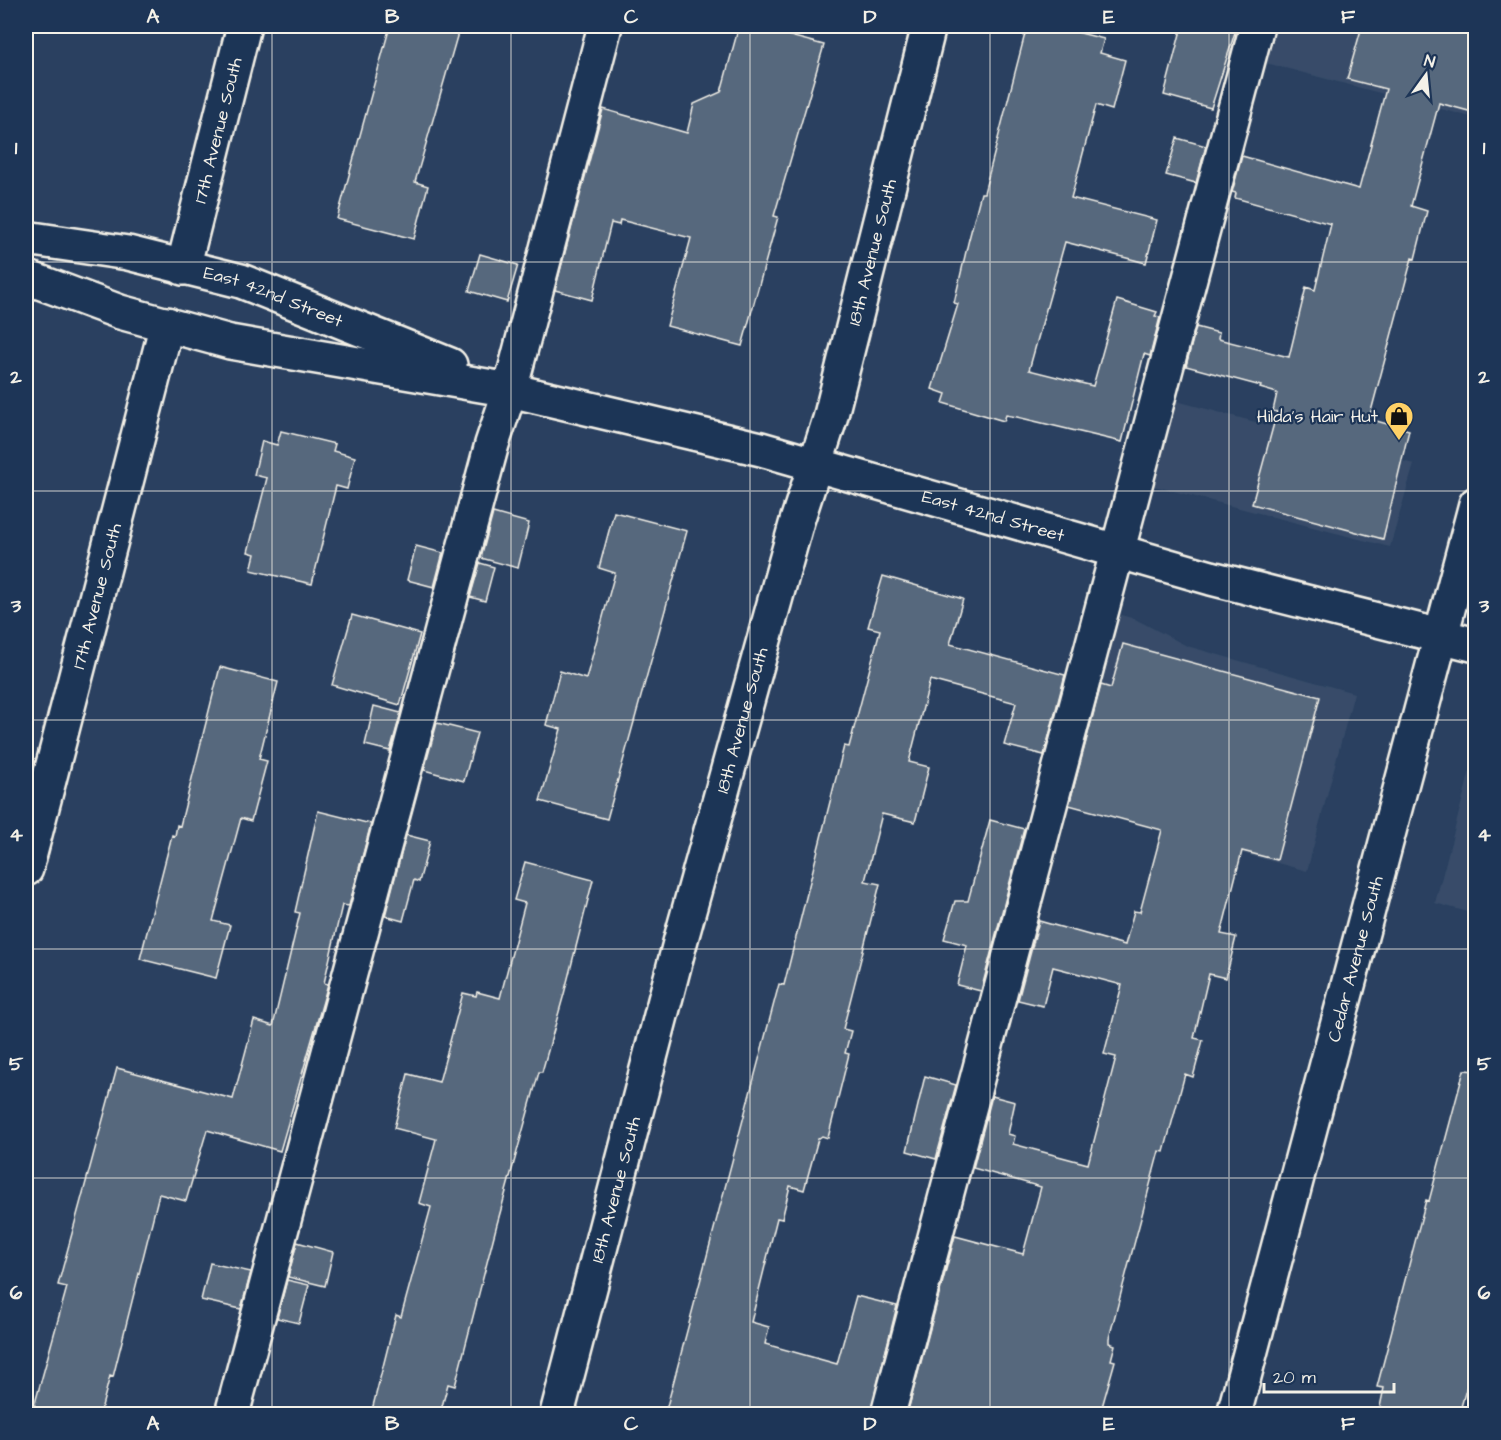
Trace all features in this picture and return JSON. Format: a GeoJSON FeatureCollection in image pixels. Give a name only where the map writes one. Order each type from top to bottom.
{"type":"FeatureCollection","features":[{"type":"Feature","properties":{"kind":"street","name":"17th Avenue South"},"geometry":{"type":"LineString","coordinates":[[183,268],[244,26]]}},
{"type":"Feature","properties":{"kind":"street"},"geometry":{"type":"LineString","coordinates":[[232,1414],[486,467],[510,390],[605,26]]}},
{"type":"Feature","properties":{"kind":"street","name":"18th Avenue South"},"geometry":{"type":"LineString","coordinates":[[557,1414],[681,939],[797,521],[816,466],[929,26]]}},
{"type":"Feature","properties":{"kind":"street"},"geometry":{"type":"LineString","coordinates":[[888,1414],[1257,26]]}},
{"type":"Feature","properties":{"kind":"street","name":"East 42nd Street"},"geometry":{"type":"LineString","coordinates":[[26,238],[128,253],[241,281],[510,390]]}},
{"type":"Feature","properties":{"kind":"street","name":"East 42nd Street"},"geometry":{"type":"LineString","coordinates":[[26,277],[120,312],[230,342],[510,390],[761,449],[1211,578],[1476,645]]}},
{"type":"Feature","properties":{"kind":"street","name":"17th Avenue South"},"geometry":{"type":"LineString","coordinates":[[26,869],[166,324]]}},
{"type":"Feature","properties":{"kind":"street","name":"Cedar Avenue South"},"geometry":{"type":"LineString","coordinates":[[1233,1414],[1476,504]]}},
{"type":"Feature","properties":{"kind":"shaded area"},"geometry":{"type":"Polygon","coordinates":[[[1263,26],[1475,26],[1475,118],[1254,60],[1263,26]]]}},
{"type":"Feature","properties":{"kind":"shaded area"},"geometry":{"type":"Polygon","coordinates":[[[1169,399],[1414,464],[1390,547],[1146,484],[1169,399]]]}},
{"type":"Feature","properties":{"kind":"shaded area"},"geometry":{"type":"Polygon","coordinates":[[[1104,610],[1135,619],[1187,646],[1354,693],[1307,871],[1054,802],[1104,610]]]}},
{"type":"Feature","properties":{"kind":"shaded area"},"geometry":{"type":"Polygon","coordinates":[[[1475,752],[1476,914],[1435,903],[1475,752]]]}},
{"type":"Feature","properties":{"kind":"building"},"geometry":{"type":"Polygon","coordinates":[[[390,26],[460,26],[415,182],[428,186],[414,239],[337,219],[390,26]]]}},
{"type":"Feature","properties":{"kind":"building"},"geometry":{"type":"Polygon","coordinates":[[[739,26],[753,26],[824,45],[774,216],[778,217],[742,346],[667,326],[691,238],[620,220],[619,225],[611,223],[592,300],[555,290],[603,109],[687,133],[694,104],[721,92],[739,26]]]}},
{"type":"Feature","properties":{"kind":"building"},"geometry":{"type":"Polygon","coordinates":[[[1027,26],[1053,26],[1104,39],[1100,53],[1125,60],[1112,110],[1096,105],[1071,198],[1157,220],[1146,263],[1065,242],[1029,370],[1093,386],[1117,300],[1157,312],[1155,316],[1160,317],[1150,356],[1144,354],[1122,442],[1006,415],[1004,421],[943,403],[946,394],[932,389],[958,304],[954,303],[968,243],[981,193],[984,193],[1027,26]]]}},
{"type":"Feature","properties":{"kind":"building"},"geometry":{"type":"Polygon","coordinates":[[[1182,26],[1237,26],[1211,108],[1164,95],[1182,26]]]}},
{"type":"Feature","properties":{"kind":"building"},"geometry":{"type":"Polygon","coordinates":[[[1362,26],[1476,26],[1476,113],[1439,103],[1411,206],[1427,211],[1415,259],[1412,258],[1369,419],[1409,430],[1383,539],[1252,504],[1277,412],[1273,411],[1277,393],[1260,388],[1261,386],[1186,366],[1196,327],[1219,333],[1218,339],[1289,357],[1306,287],[1315,290],[1331,224],[1235,198],[1236,193],[1232,192],[1242,156],[1359,189],[1386,89],[1347,79],[1362,26]]]}},
{"type":"Feature","properties":{"kind":"building"},"geometry":{"type":"Polygon","coordinates":[[[1177,138],[1206,146],[1196,183],[1166,175],[1177,138]]]}},
{"type":"Feature","properties":{"kind":"building"},"geometry":{"type":"Polygon","coordinates":[[[480,254],[518,265],[507,302],[469,291],[480,254]]]}},
{"type":"Feature","properties":{"kind":"building"},"geometry":{"type":"Polygon","coordinates":[[[281,431],[335,444],[333,451],[355,457],[347,489],[336,486],[312,584],[251,570],[255,554],[248,552],[267,478],[254,475],[262,441],[277,445],[281,431]]]}},
{"type":"Feature","properties":{"kind":"building"},"geometry":{"type":"Polygon","coordinates":[[[614,512],[687,531],[607,819],[540,801],[561,729],[546,725],[560,671],[586,679],[615,573],[599,568],[614,512]]]}},
{"type":"Feature","properties":{"kind":"building"},"geometry":{"type":"Polygon","coordinates":[[[493,513],[529,523],[518,568],[481,558],[493,513]]]}},
{"type":"Feature","properties":{"kind":"building"},"geometry":{"type":"Polygon","coordinates":[[[416,546],[443,553],[434,587],[407,580],[416,546]]]}},
{"type":"Feature","properties":{"kind":"building"},"geometry":{"type":"Polygon","coordinates":[[[480,563],[494,567],[485,601],[470,597],[480,563]]]}},
{"type":"Feature","properties":{"kind":"building"},"geometry":{"type":"Polygon","coordinates":[[[883,576],[963,599],[950,644],[1065,675],[1044,755],[1004,745],[1016,703],[930,680],[909,762],[929,767],[915,822],[882,814],[865,881],[880,884],[843,1029],[851,1031],[845,1053],[849,1054],[828,1138],[822,1136],[818,1139],[804,1190],[790,1186],[782,1219],[777,1218],[751,1322],[769,1327],[765,1344],[837,1364],[856,1296],[897,1306],[870,1414],[665,1414],[779,984],[784,985],[844,746],[849,747],[880,630],[868,627],[883,576]]]}},
{"type":"Feature","properties":{"kind":"building"},"geometry":{"type":"Polygon","coordinates":[[[352,615],[420,634],[400,705],[332,685],[352,615]]]}},
{"type":"Feature","properties":{"kind":"building"},"geometry":{"type":"Polygon","coordinates":[[[1123,644],[1320,697],[1277,860],[1242,851],[1221,934],[1236,937],[1226,978],[1209,974],[1194,1038],[1203,1040],[1193,1077],[1185,1074],[1164,1152],[1159,1151],[1109,1338],[1109,1343],[1115,1345],[1111,1360],[1115,1361],[1100,1414],[907,1414],[955,1236],[1023,1254],[1041,1187],[973,1168],[992,1096],[1015,1102],[1008,1134],[1015,1136],[1013,1144],[1088,1164],[1116,1057],[1104,1054],[1122,985],[1053,967],[1043,1006],[1018,1000],[1039,921],[1125,945],[1134,911],[1140,912],[1162,830],[1069,805],[1101,685],[1111,688],[1123,644]]]}},
{"type":"Feature","properties":{"kind":"building"},"geometry":{"type":"Polygon","coordinates":[[[220,667],[278,682],[259,759],[267,761],[251,821],[241,818],[213,921],[230,925],[216,978],[140,959],[172,835],[175,836],[177,825],[180,826],[220,667]]]}},
{"type":"Feature","properties":{"kind":"building"},"geometry":{"type":"Polygon","coordinates":[[[374,706],[401,713],[390,751],[365,745],[374,706]]]}},
{"type":"Feature","properties":{"kind":"building"},"geometry":{"type":"Polygon","coordinates":[[[437,723],[477,733],[464,781],[424,770],[437,723]]]}},
{"type":"Feature","properties":{"kind":"building"},"geometry":{"type":"Polygon","coordinates":[[[318,811],[371,824],[349,906],[342,905],[324,983],[328,984],[280,1151],[207,1130],[186,1201],[159,1194],[113,1377],[110,1376],[100,1414],[32,1414],[67,1287],[58,1285],[117,1068],[233,1099],[254,1020],[273,1026],[300,913],[295,912],[318,811]]]}},
{"type":"Feature","properties":{"kind":"building"},"geometry":{"type":"Polygon","coordinates":[[[990,820],[1024,829],[981,991],[957,985],[967,945],[944,939],[955,901],[968,901],[990,820]]]}},
{"type":"Feature","properties":{"kind":"building"},"geometry":{"type":"Polygon","coordinates":[[[406,835],[430,841],[419,882],[414,880],[403,921],[385,916],[406,835]]]}},
{"type":"Feature","properties":{"kind":"building"},"geometry":{"type":"Polygon","coordinates":[[[525,862],[593,880],[564,994],[542,1072],[539,1072],[497,1224],[455,1386],[448,1384],[440,1414],[371,1414],[396,1315],[401,1317],[431,1207],[419,1203],[436,1139],[394,1128],[408,1074],[439,1082],[463,993],[476,996],[477,992],[500,998],[525,903],[514,900],[525,862]]]}},
{"type":"Feature","properties":{"kind":"building"},"geometry":{"type":"Polygon","coordinates":[[[1464,1070],[1476,1071],[1476,1354],[1459,1414],[1406,1414],[1380,1407],[1384,1388],[1377,1387],[1426,1200],[1429,1201],[1464,1070]]]}},
{"type":"Feature","properties":{"kind":"building"},"geometry":{"type":"Polygon","coordinates":[[[925,1076],[956,1085],[936,1159],[907,1151],[925,1076]]]}},
{"type":"Feature","properties":{"kind":"building"},"geometry":{"type":"Polygon","coordinates":[[[297,1242],[333,1252],[325,1286],[288,1277],[297,1242]]]}},
{"type":"Feature","properties":{"kind":"building"},"geometry":{"type":"Polygon","coordinates":[[[210,1263],[251,1272],[241,1309],[201,1300],[210,1263]]]}},
{"type":"Feature","properties":{"kind":"building"},"geometry":{"type":"Polygon","coordinates":[[[287,1280],[309,1285],[299,1323],[277,1318],[287,1280]]]}},
{"type":"Feature","properties":{"kind":"place","name":"Hilda's Hair Hut"},"geometry":{"type":"Point","coordinates":[1399,442]}}]}
